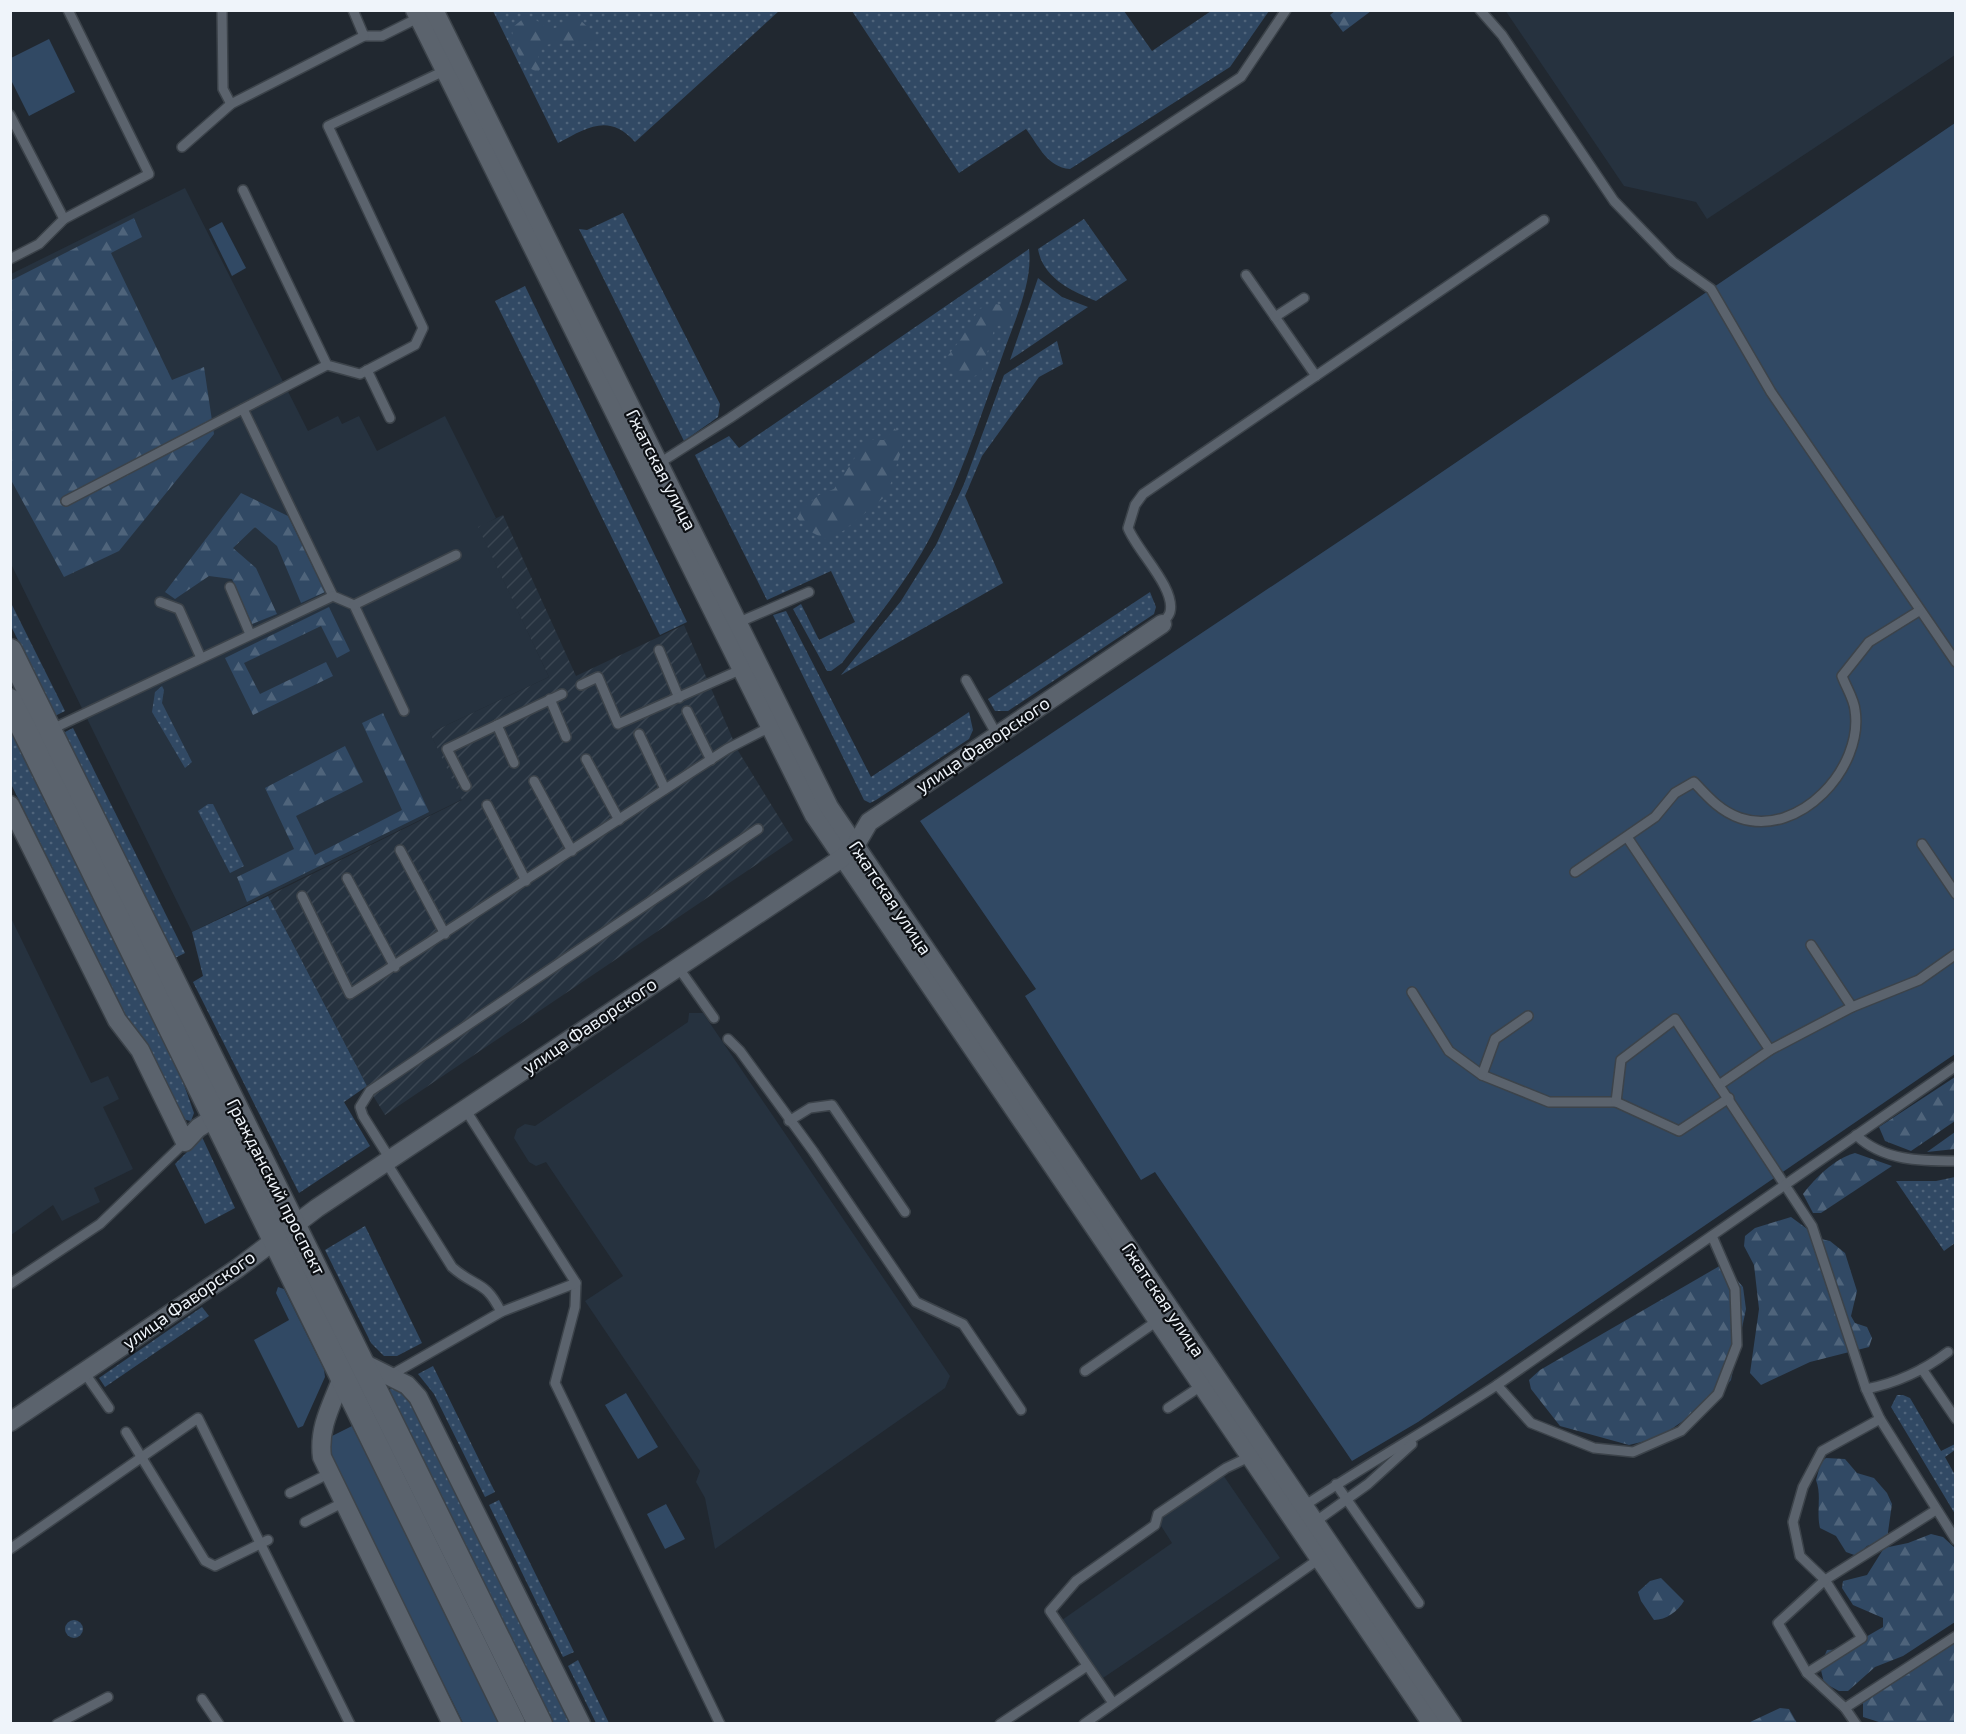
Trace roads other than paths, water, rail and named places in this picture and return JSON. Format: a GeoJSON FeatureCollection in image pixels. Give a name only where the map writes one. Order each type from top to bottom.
{"type":"FeatureCollection","features":[{"type":"Feature","properties":{"kind":"main road","name":"Гражданский проспект"},"geometry":{"type":"LineString","coordinates":[[10,651],[540,1724]]}},
{"type":"Feature","properties":{"kind":"main road","name":"Гражданский проспект"},"geometry":{"type":"LineString","coordinates":[[10,701],[513,1724]]}},
{"type":"Feature","properties":{"kind":"street","name":"Гжатская улица"},"geometry":{"type":"LineString","coordinates":[[422,13],[658,464],[829,807],[848,852],[1157,1321],[1432,1724]]}},
{"type":"Feature","properties":{"kind":"street","name":"Гжатская улица"},"geometry":{"type":"LineString","coordinates":[[422,13],[444,71],[814,815],[848,852],[1304,1506],[1452,1724]]}},
{"type":"Feature","properties":{"kind":"street","name":"улица Фаворского"},"geometry":{"type":"LineString","coordinates":[[10,1422],[388,1161],[848,852],[869,822],[1162,624]]}},
{"type":"Feature","properties":{"kind":"street"},"geometry":{"type":"LineString","coordinates":[[10,805],[117,1020],[140,1050],[185,1142]]}},
{"type":"Feature","properties":{"kind":"street","name":"Гражданский проспект"},"geometry":{"type":"LineString","coordinates":[[185,1142],[198,1128],[214,1118]]}},
{"type":"Feature","properties":{"kind":"street"},"geometry":{"type":"LineString","coordinates":[[363,1363],[391,1375],[407,1385],[418,1397],[581,1724]]}},
{"type":"Feature","properties":{"kind":"street"},"geometry":{"type":"LineString","coordinates":[[342,1378],[323,1426],[320,1442],[322,1456],[452,1724]]}},
{"type":"Feature","properties":{"kind":"lane"},"geometry":{"type":"LineString","coordinates":[[10,259],[39,244],[64,219],[149,174],[68,10]]}},
{"type":"Feature","properties":{"kind":"lane"},"geometry":{"type":"LineString","coordinates":[[222,10],[223,89],[231,104]]}},
{"type":"Feature","properties":{"kind":"lane"},"geometry":{"type":"LineString","coordinates":[[353,10],[364,36]]}},
{"type":"Feature","properties":{"kind":"lane"},"geometry":{"type":"LineString","coordinates":[[658,464],[1241,77],[1286,10]]}},
{"type":"Feature","properties":{"kind":"lane"},"geometry":{"type":"LineString","coordinates":[[1480,10],[1502,35],[1619,207],[1673,262],[1711,289],[1772,392],[1919,611],[1956,662]]}},
{"type":"Feature","properties":{"kind":"lane"},"geometry":{"type":"LineString","coordinates":[[182,147],[231,104],[364,36],[382,36],[422,13]]}},
{"type":"Feature","properties":{"kind":"lane"},"geometry":{"type":"LineString","coordinates":[[66,501],[327,365],[360,374],[415,345],[423,328],[328,126],[444,71]]}},
{"type":"Feature","properties":{"kind":"lane"},"geometry":{"type":"LineString","coordinates":[[10,115],[64,219]]}},
{"type":"Feature","properties":{"kind":"lane"},"geometry":{"type":"LineString","coordinates":[[243,190],[327,365]]}},
{"type":"Feature","properties":{"kind":"lane"},"geometry":{"type":"LineString","coordinates":[[1162,624],[1170,613],[1169,594],[1128,528],[1135,505],[1143,494],[1544,220]]}},
{"type":"Feature","properties":{"kind":"lane"},"geometry":{"type":"LineString","coordinates":[[1246,276],[1316,376]]}},
{"type":"Feature","properties":{"kind":"lane"},"geometry":{"type":"LineString","coordinates":[[1275,317],[1304,298]]}},
{"type":"Feature","properties":{"kind":"lane"},"geometry":{"type":"LineString","coordinates":[[367,370],[390,418]]}},
{"type":"Feature","properties":{"kind":"lane"},"geometry":{"type":"LineString","coordinates":[[243,409],[333,596],[354,605],[404,711]]}},
{"type":"Feature","properties":{"kind":"lane"},"geometry":{"type":"LineString","coordinates":[[354,605],[456,555]]}},
{"type":"Feature","properties":{"kind":"lane"},"geometry":{"type":"LineString","coordinates":[[230,587],[250,634]]}},
{"type":"Feature","properties":{"kind":"lane"},"geometry":{"type":"LineString","coordinates":[[737,622],[808,592]]}},
{"type":"Feature","properties":{"kind":"lane"},"geometry":{"type":"LineString","coordinates":[[50,730],[333,596]]}},
{"type":"Feature","properties":{"kind":"lane"},"geometry":{"type":"LineString","coordinates":[[160,602],[179,609],[201,658]]}},
{"type":"Feature","properties":{"kind":"lane"},"geometry":{"type":"LineString","coordinates":[[1575,873],[1655,817],[1675,793],[1694,782],[1719,808],[1742,819],[1766,820],[1793,814],[1816,801],[1839,777],[1853,743],[1855,710],[1842,676],[1869,642],[1919,611]]}},
{"type":"Feature","properties":{"kind":"lane"},"geometry":{"type":"LineString","coordinates":[[659,650],[679,698]]}},
{"type":"Feature","properties":{"kind":"lane"},"geometry":{"type":"LineString","coordinates":[[581,685],[598,677],[618,724],[740,670]]}},
{"type":"Feature","properties":{"kind":"lane"},"geometry":{"type":"LineString","coordinates":[[966,680],[998,735]]}},
{"type":"Feature","properties":{"kind":"lane"},"geometry":{"type":"LineString","coordinates":[[466,786],[447,749],[562,694]]}},
{"type":"Feature","properties":{"kind":"lane"},"geometry":{"type":"LineString","coordinates":[[550,699],[566,736]]}},
{"type":"Feature","properties":{"kind":"lane"},"geometry":{"type":"LineString","coordinates":[[687,711],[711,759]]}},
{"type":"Feature","properties":{"kind":"lane"},"geometry":{"type":"LineString","coordinates":[[497,725],[514,763]]}},
{"type":"Feature","properties":{"kind":"lane"},"geometry":{"type":"LineString","coordinates":[[302,896],[350,994],[446,934],[711,759],[770,727]]}},
{"type":"Feature","properties":{"kind":"lane"},"geometry":{"type":"LineString","coordinates":[[639,734],[665,789]]}},
{"type":"Feature","properties":{"kind":"lane"},"geometry":{"type":"LineString","coordinates":[[586,759],[619,820]]}},
{"type":"Feature","properties":{"kind":"lane"},"geometry":{"type":"LineString","coordinates":[[534,781],[572,851]]}},
{"type":"Feature","properties":{"kind":"lane"},"geometry":{"type":"LineString","coordinates":[[487,805],[526,881]]}},
{"type":"Feature","properties":{"kind":"lane"},"geometry":{"type":"LineString","coordinates":[[501,1312],[493,1295],[483,1285],[462,1276],[452,1266],[388,1161],[360,1107],[370,1091],[758,829]]}},
{"type":"Feature","properties":{"kind":"lane"},"geometry":{"type":"LineString","coordinates":[[1627,837],[1770,1050]]}},
{"type":"Feature","properties":{"kind":"lane"},"geometry":{"type":"LineString","coordinates":[[1922,844],[1956,894]]}},
{"type":"Feature","properties":{"kind":"lane"},"geometry":{"type":"LineString","coordinates":[[399,850],[446,934]]}},
{"type":"Feature","properties":{"kind":"lane"},"geometry":{"type":"LineString","coordinates":[[347,878],[395,967]]}},
{"type":"Feature","properties":{"kind":"lane"},"geometry":{"type":"LineString","coordinates":[[1811,945],[1852,1007]]}},
{"type":"Feature","properties":{"kind":"lane"},"geometry":{"type":"LineString","coordinates":[[1719,1085],[1770,1050],[1852,1007],[1919,980],[1956,954]]}},
{"type":"Feature","properties":{"kind":"lane"},"geometry":{"type":"LineString","coordinates":[[678,967],[714,1018]]}},
{"type":"Feature","properties":{"kind":"lane"},"geometry":{"type":"LineString","coordinates":[[1412,992],[1449,1051],[1482,1075],[1549,1102],[1616,1102],[1679,1131],[1729,1098]]}},
{"type":"Feature","properties":{"kind":"lane"},"geometry":{"type":"LineString","coordinates":[[1482,1075],[1496,1039],[1528,1016]]}},
{"type":"Feature","properties":{"kind":"lane"},"geometry":{"type":"LineString","coordinates":[[1616,1102],[1621,1060],[1675,1019],[1812,1226],[1866,1389],[1880,1419],[1955,1537]]}},
{"type":"Feature","properties":{"kind":"lane"},"geometry":{"type":"LineString","coordinates":[[728,1039],[740,1051],[813,1151],[916,1302],[963,1324],[1021,1410]]}},
{"type":"Feature","properties":{"kind":"lane"},"geometry":{"type":"LineString","coordinates":[[1304,1506],[1358,1469],[1425,1432],[1497,1385],[1786,1187],[1956,1066]]}},
{"type":"Feature","properties":{"kind":"lane"},"geometry":{"type":"LineString","coordinates":[[789,1121],[810,1108],[832,1105],[905,1212]]}},
{"type":"Feature","properties":{"kind":"lane"},"geometry":{"type":"LineString","coordinates":[[465,1109],[576,1283],[575,1307],[555,1383],[720,1724]]}},
{"type":"Feature","properties":{"kind":"lane"},"geometry":{"type":"LineString","coordinates":[[1856,1135],[1864,1144],[1910,1161],[1956,1161]]}},
{"type":"Feature","properties":{"kind":"lane"},"geometry":{"type":"LineString","coordinates":[[10,1284],[100,1224],[185,1142]]}},
{"type":"Feature","properties":{"kind":"lane"},"geometry":{"type":"LineString","coordinates":[[1497,1385],[1531,1423],[1594,1448],[1633,1452],[1682,1431],[1718,1394],[1737,1345],[1736,1289],[1712,1236]]}},
{"type":"Feature","properties":{"kind":"lane"},"geometry":{"type":"LineString","coordinates":[[391,1375],[501,1312],[576,1283]]}},
{"type":"Feature","properties":{"kind":"lane"},"geometry":{"type":"LineString","coordinates":[[1085,1371],[1157,1321]]}},
{"type":"Feature","properties":{"kind":"lane"},"geometry":{"type":"LineString","coordinates":[[1866,1389],[1893,1383],[1922,1370],[1948,1352]]}},
{"type":"Feature","properties":{"kind":"lane"},"geometry":{"type":"LineString","coordinates":[[1922,1370],[1956,1419]]}},
{"type":"Feature","properties":{"kind":"lane"},"geometry":{"type":"LineString","coordinates":[[84,1372],[109,1408]]}},
{"type":"Feature","properties":{"kind":"lane"},"geometry":{"type":"LineString","coordinates":[[1168,1408],[1201,1386]]}},
{"type":"Feature","properties":{"kind":"lane"},"geometry":{"type":"LineString","coordinates":[[10,1549],[198,1418],[264,1542],[350,1724]]}},
{"type":"Feature","properties":{"kind":"lane"},"geometry":{"type":"LineString","coordinates":[[1807,1673],[1862,1638],[1825,1580],[1800,1556],[1793,1522],[1803,1487],[1822,1451],[1880,1419]]}},
{"type":"Feature","properties":{"kind":"lane"},"geometry":{"type":"LineString","coordinates":[[126,1432],[205,1561],[215,1566],[264,1542]]}},
{"type":"Feature","properties":{"kind":"lane"},"geometry":{"type":"LineString","coordinates":[[1315,1522],[1347,1500],[1425,1432]]}},
{"type":"Feature","properties":{"kind":"lane"},"geometry":{"type":"LineString","coordinates":[[1113,1703],[1050,1611],[1076,1581],[1155,1526],[1158,1514],[1226,1468],[1250,1457]]}},
{"type":"Feature","properties":{"kind":"lane"},"geometry":{"type":"LineString","coordinates":[[290,1493],[330,1473]]}},
{"type":"Feature","properties":{"kind":"lane"},"geometry":{"type":"LineString","coordinates":[[1336,1484],[1419,1603]]}},
{"type":"Feature","properties":{"kind":"lane"},"geometry":{"type":"LineString","coordinates":[[305,1522],[344,1502]]}},
{"type":"Feature","properties":{"kind":"lane"},"geometry":{"type":"LineString","coordinates":[[1856,1724],[1845,1708],[1807,1673],[1778,1623],[1825,1580],[1936,1510]]}},
{"type":"Feature","properties":{"kind":"lane"},"geometry":{"type":"LineString","coordinates":[[1084,1724],[1319,1559]]}},
{"type":"Feature","properties":{"kind":"lane"},"geometry":{"type":"LineString","coordinates":[[1845,1708],[1956,1636]]}},
{"type":"Feature","properties":{"kind":"lane"},"geometry":{"type":"LineString","coordinates":[[1000,1724],[1087,1666]]}},
{"type":"Feature","properties":{"kind":"lane"},"geometry":{"type":"LineString","coordinates":[[57,1724],[108,1697]]}},
{"type":"Feature","properties":{"kind":"lane"},"geometry":{"type":"LineString","coordinates":[[202,1699],[219,1724]]}}]}
